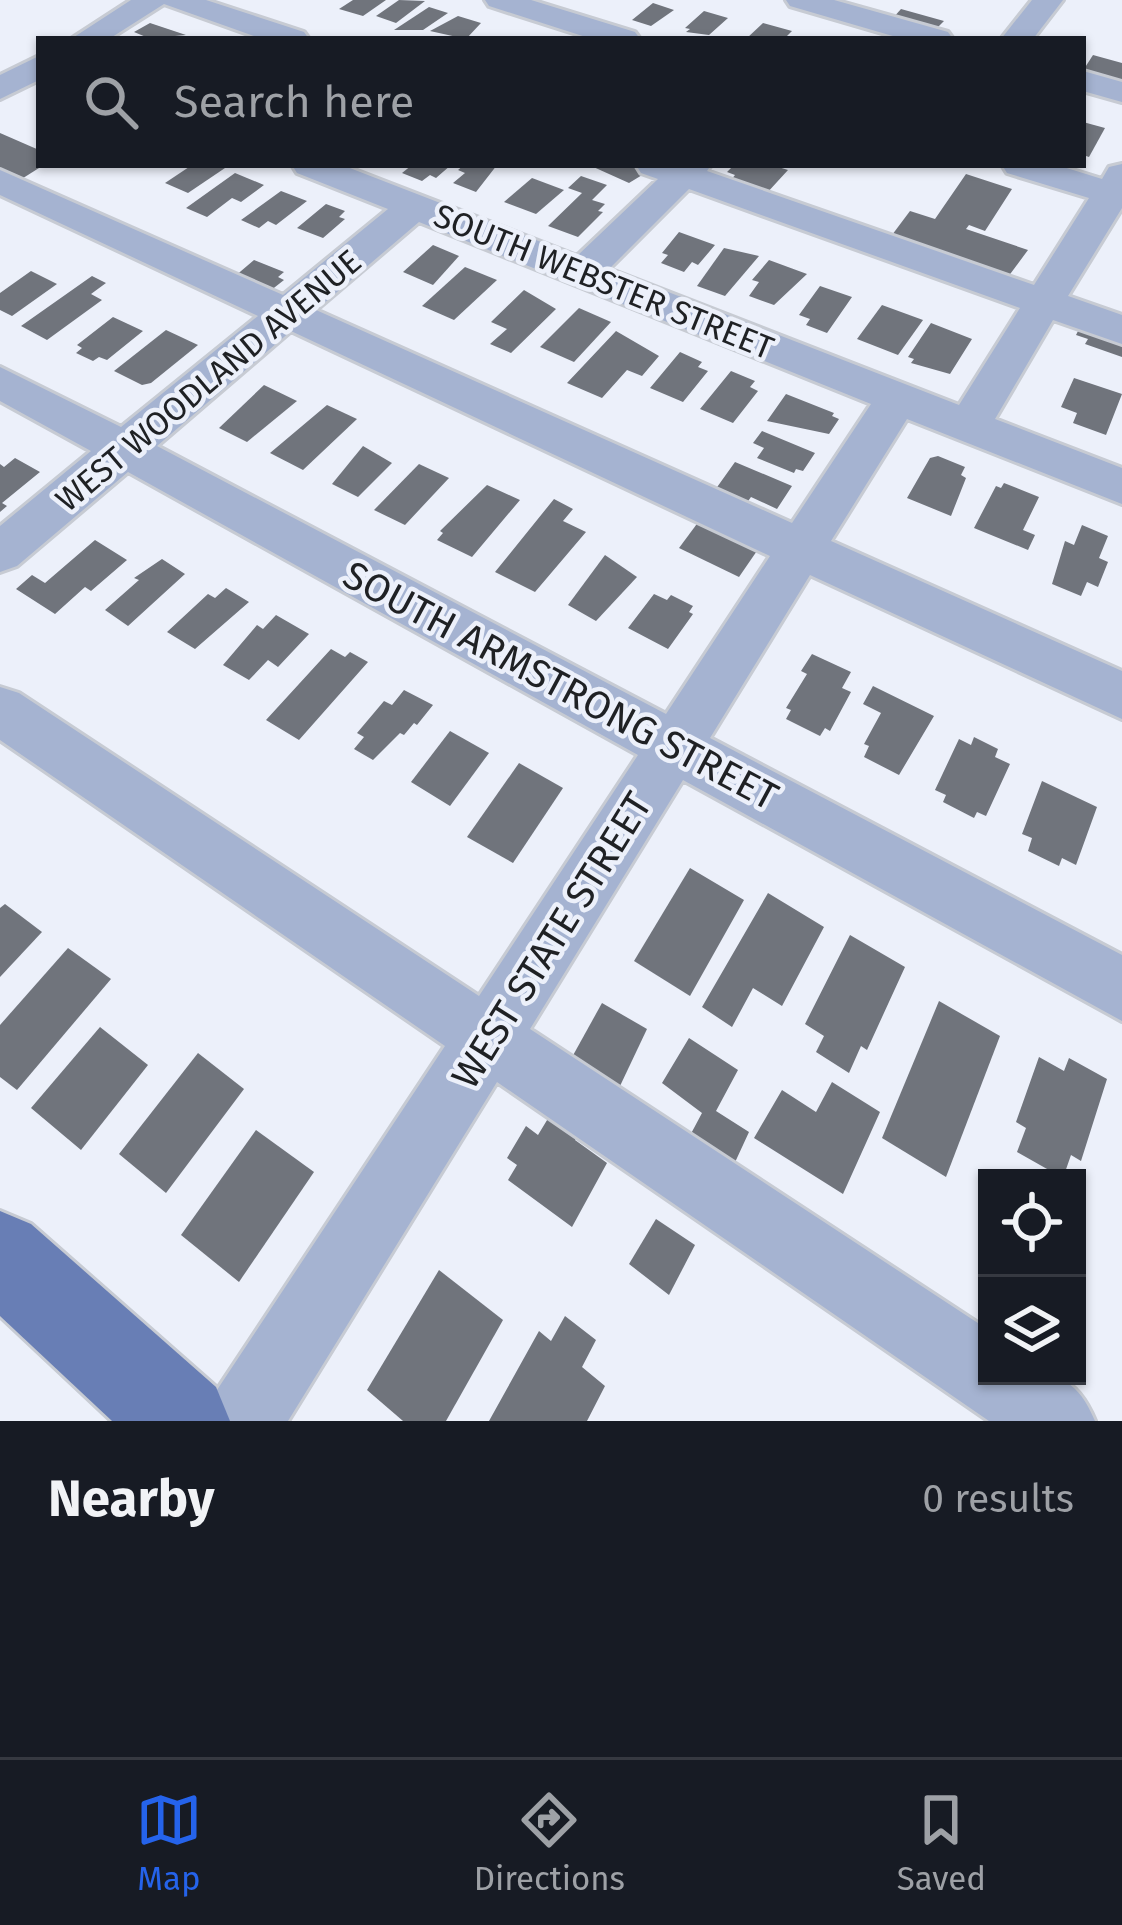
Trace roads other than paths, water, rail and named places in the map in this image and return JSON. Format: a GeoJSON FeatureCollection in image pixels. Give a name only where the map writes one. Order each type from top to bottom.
{"type":"FeatureCollection","features":[{"type":"Feature","properties":{"kind":"main road"},"geometry":{"type":"LineString","coordinates":[[0,1255],[182,1421]]}},
{"type":"Feature","properties":{"kind":"street"},"geometry":{"type":"LineString","coordinates":[[92,36],[152,0]]}},
{"type":"Feature","properties":{"kind":"street"},"geometry":{"type":"LineString","coordinates":[[176,0],[284,36]]}},
{"type":"Feature","properties":{"kind":"street"},"geometry":{"type":"LineString","coordinates":[[500,0],[568,9],[618,36]]}},
{"type":"Feature","properties":{"kind":"street"},"geometry":{"type":"LineString","coordinates":[[801,0],[853,6],[929,36]]}},
{"type":"Feature","properties":{"kind":"street"},"geometry":{"type":"LineString","coordinates":[[1019,36],[1048,0]]}},
{"type":"Feature","properties":{"kind":"street"},"geometry":{"type":"LineString","coordinates":[[823,36],[853,6]]}},
{"type":"Feature","properties":{"kind":"street"},"geometry":{"type":"LineString","coordinates":[[0,42],[36,60]]}},
{"type":"Feature","properties":{"kind":"street"},"geometry":{"type":"LineString","coordinates":[[0,89],[36,64]]}},
{"type":"Feature","properties":{"kind":"street"},"geometry":{"type":"LineString","coordinates":[[1086,82],[1122,92]]}},
{"type":"Feature","properties":{"kind":"street","name":"SOUTH WEBSTER STREET"},"geometry":{"type":"LineString","coordinates":[[318,168],[968,426]]}},
{"type":"Feature","properties":{"kind":"street"},"geometry":{"type":"LineString","coordinates":[[583,272],[676,168],[1122,330]]}},
{"type":"Feature","properties":{"kind":"street"},"geometry":{"type":"LineString","coordinates":[[1032,168],[1118,189],[1042,302],[968,426],[1122,487]]}},
{"type":"Feature","properties":{"kind":"street"},"geometry":{"type":"LineString","coordinates":[[0,181],[1122,696]]}},
{"type":"Feature","properties":{"kind":"street","name":"WEST WOODLAND AVENUE"},"geometry":{"type":"LineString","coordinates":[[0,553],[415,206]]}},
{"type":"Feature","properties":{"kind":"street","name":"SOUTH ARMSTRONG STREET"},"geometry":{"type":"LineString","coordinates":[[0,382],[1122,989]]}},
{"type":"Feature","properties":{"kind":"street","name":"WEST STATE STREET"},"geometry":{"type":"LineString","coordinates":[[243,1421],[897,398]]}},
{"type":"Feature","properties":{"kind":"street"},"geometry":{"type":"LineString","coordinates":[[0,710],[978,1368]]}},
{"type":"Feature","properties":{"kind":"street"},"geometry":{"type":"LineString","coordinates":[[1003,1385],[1056,1421]]}}]}
